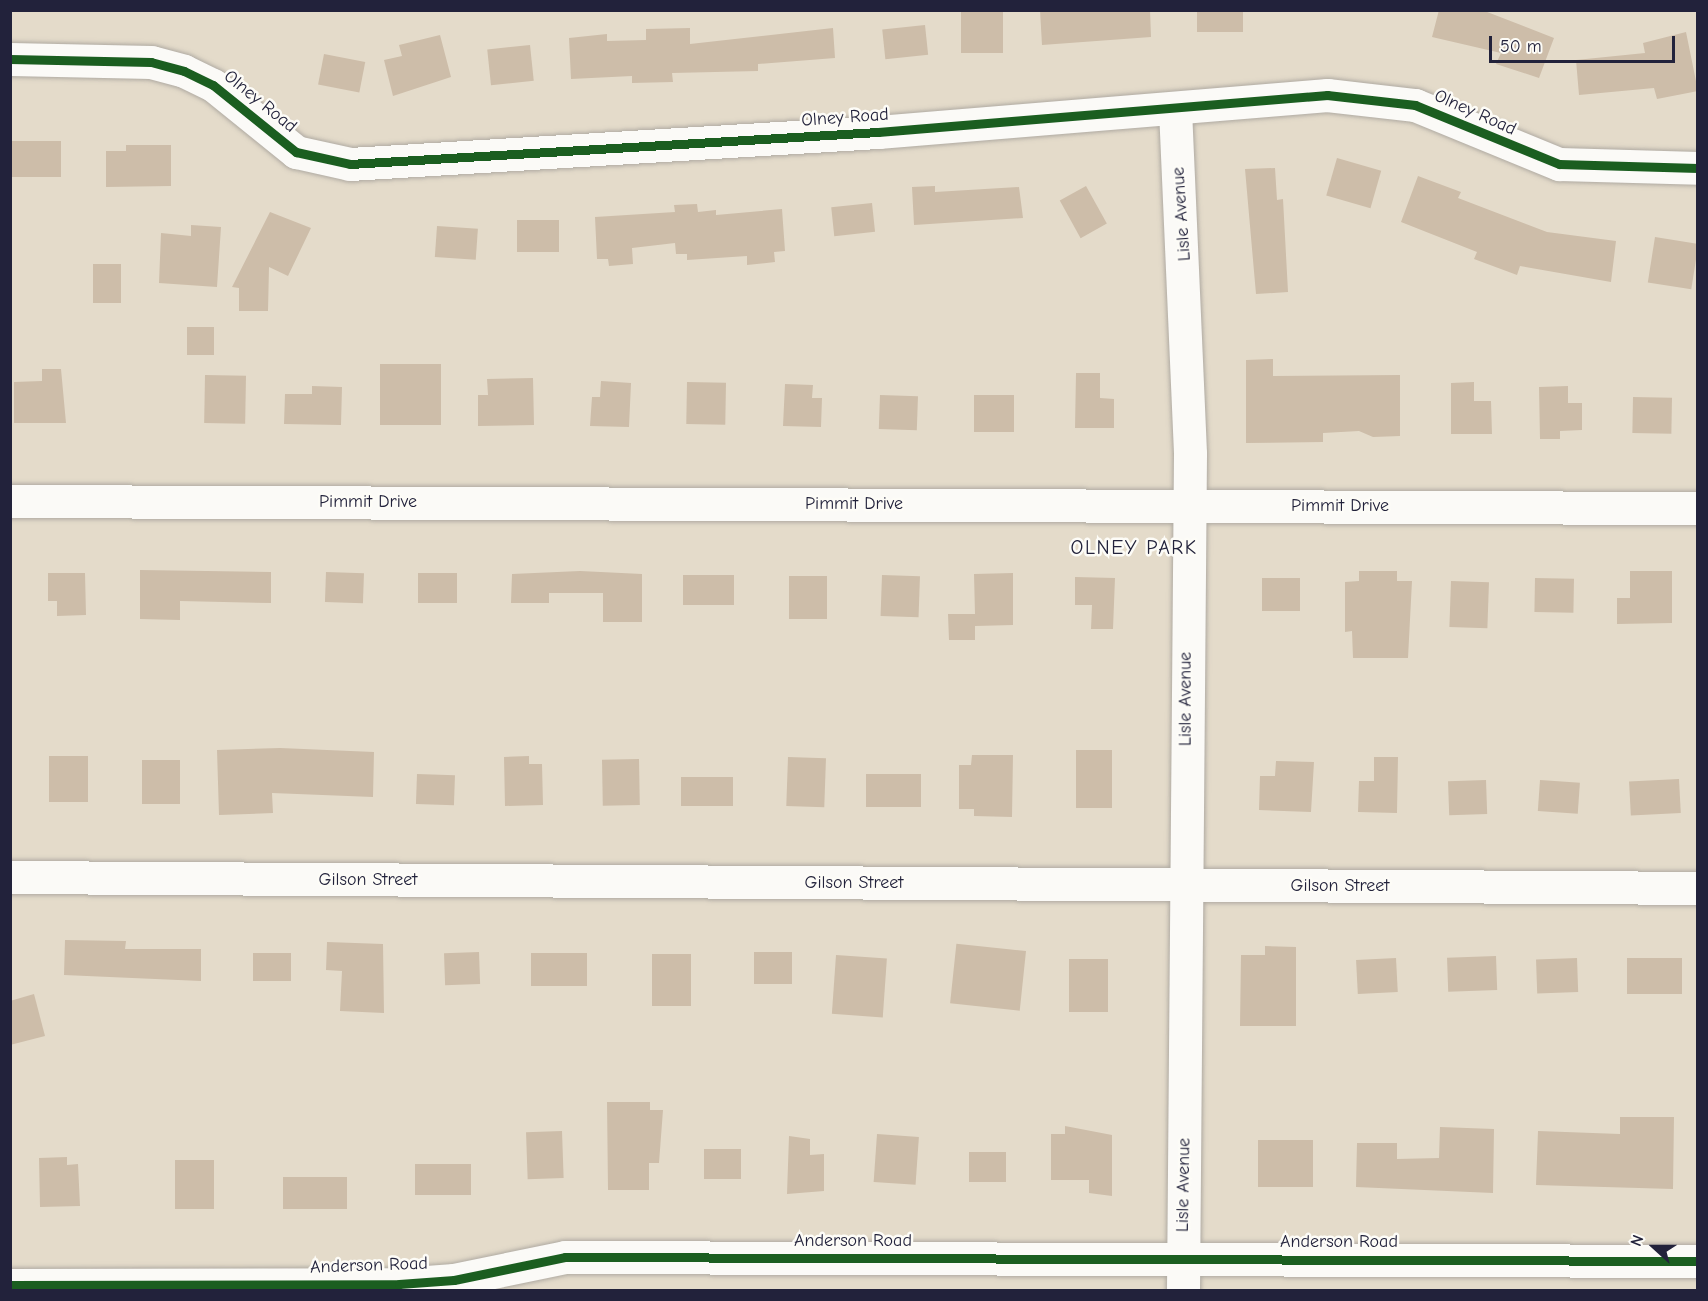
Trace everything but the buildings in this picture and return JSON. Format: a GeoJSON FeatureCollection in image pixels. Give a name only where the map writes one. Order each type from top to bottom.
{"type":"FeatureCollection","features":[{"type":"Feature","properties":{"kind":"street","name":"Olney Road"},"geometry":{"type":"LineString","coordinates":[[10,60],[151,62],[184,71],[213,85],[296,152],[350,164],[1175,109],[1327,94],[1371,96],[1455,118],[1524,154],[1559,164],[1698,168]]}},
{"type":"Feature","properties":{"kind":"street","name":"Lisle Avenue"},"geometry":{"type":"LineString","coordinates":[[1175,109],[1186,279],[1188,505],[1183,1290]]}},
{"type":"Feature","properties":{"kind":"street","name":"Pimmit Drive"},"geometry":{"type":"LineString","coordinates":[[10,501],[1698,508]]}},
{"type":"Feature","properties":{"kind":"street","name":"Gilson Street"},"geometry":{"type":"LineString","coordinates":[[10,877],[1698,888]]}},
{"type":"Feature","properties":{"kind":"street","name":"Anderson Road"},"geometry":{"type":"LineString","coordinates":[[10,1285],[399,1284],[454,1280],[565,1257],[1698,1261]]}},
{"type":"Feature","properties":{"kind":"cycle path"},"geometry":{"type":"LineString","coordinates":[[10,59],[151,62],[184,71],[213,85],[296,152],[350,164],[878,132],[1327,95],[1415,105],[1559,164],[1698,168]]}},
{"type":"Feature","properties":{"kind":"cycle path"},"geometry":{"type":"LineString","coordinates":[[10,1285],[399,1284],[454,1280],[565,1257],[1698,1261]]}},
{"type":"Feature","properties":{"kind":"district","name":"OLNEY PARK"},"geometry":{"type":"Point","coordinates":[1134,547]}}]}
